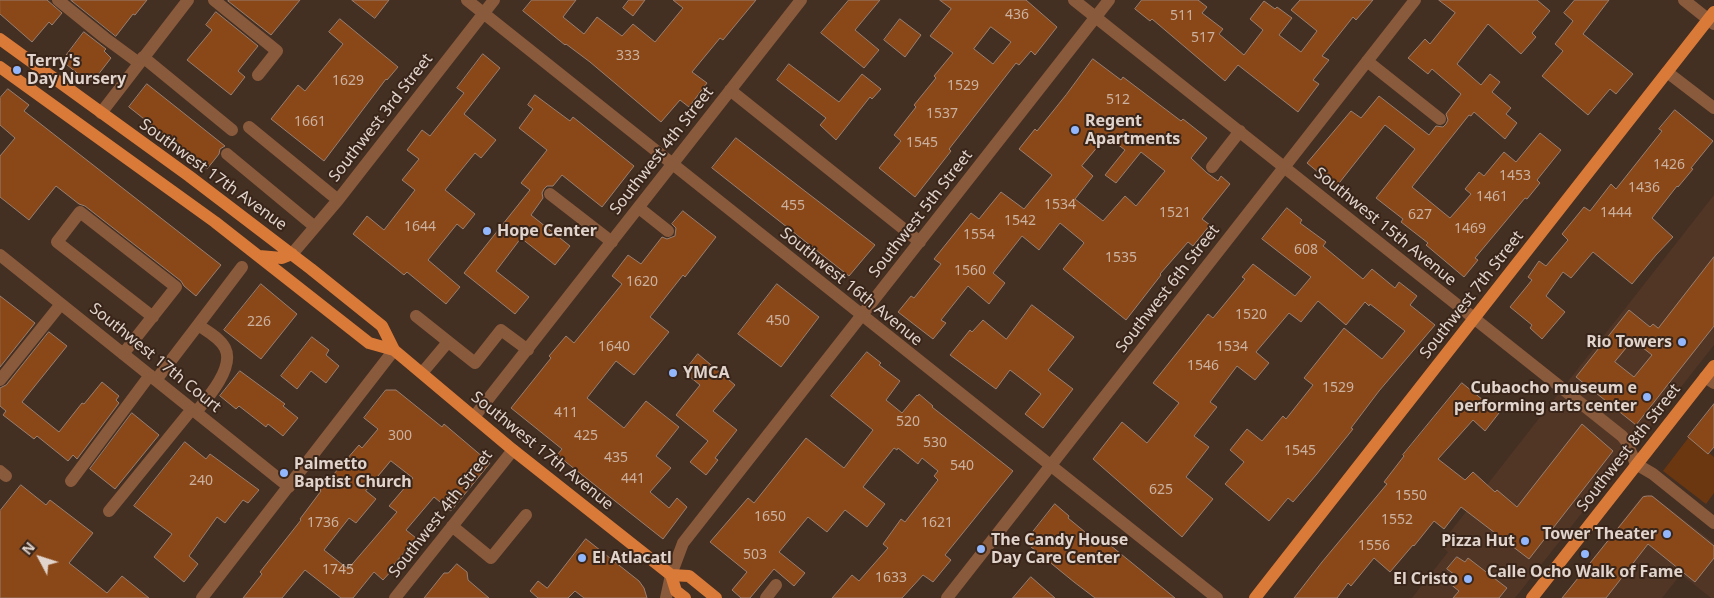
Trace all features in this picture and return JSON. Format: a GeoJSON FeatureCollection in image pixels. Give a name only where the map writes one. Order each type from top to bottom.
{"type":"FeatureCollection","features":[{"type":"Feature","properties":{"kind":"main road","name":"Southwest 7th Street"},"geometry":{"type":"LineString","coordinates":[[1255,598],[1667,72],[1712,18]]}},
{"type":"Feature","properties":{"kind":"main road","name":"Southwest 17th Avenue"},"geometry":{"type":"LineString","coordinates":[[0,39],[189,176],[292,254],[382,326],[394,350]]}},
{"type":"Feature","properties":{"kind":"main road","name":"Southwest 17th Avenue"},"geometry":{"type":"LineString","coordinates":[[0,67],[260,256],[370,343],[394,350],[513,450],[671,575],[676,591],[684,598]]}},
{"type":"Feature","properties":{"kind":"main road"},"geometry":{"type":"LineString","coordinates":[[99,138],[97,122],[101,113]]}},
{"type":"Feature","properties":{"kind":"main road"},"geometry":{"type":"LineString","coordinates":[[260,256],[282,258],[292,254]]}},
{"type":"Feature","properties":{"kind":"main road","name":"Southwest 8th Street"},"geometry":{"type":"LineString","coordinates":[[1532,598],[1636,464],[1710,380],[1714,366]]}},
{"type":"Feature","properties":{"kind":"main road","name":"Southwest 17th Avenue"},"geometry":{"type":"LineString","coordinates":[[671,575],[689,576],[716,598]]}},
{"type":"Feature","properties":{"kind":"street"},"geometry":{"type":"LineString","coordinates":[[58,0],[105,38],[141,60],[232,130]]}},
{"type":"Feature","properties":{"kind":"street"},"geometry":{"type":"LineString","coordinates":[[101,113],[188,0]]}},
{"type":"Feature","properties":{"kind":"street"},"geometry":{"type":"LineString","coordinates":[[214,0],[277,51],[258,75]]}},
{"type":"Feature","properties":{"kind":"street"},"geometry":{"type":"LineString","coordinates":[[222,0],[279,45]]}},
{"type":"Feature","properties":{"kind":"street","name":"Southwest 16th Avenue"},"geometry":{"type":"LineString","coordinates":[[466,0],[1217,598]]}},
{"type":"Feature","properties":{"kind":"street","name":"Southwest 3rd Street"},"geometry":{"type":"LineString","coordinates":[[292,254],[338,200],[494,0]]}},
{"type":"Feature","properties":{"kind":"street","name":"Southwest 4th Street"},"geometry":{"type":"LineString","coordinates":[[474,417],[801,0]]}},
{"type":"Feature","properties":{"kind":"street","name":"Southwest 15th Avenue"},"geometry":{"type":"LineString","coordinates":[[1074,0],[1622,436],[1636,464]]}},
{"type":"Feature","properties":{"kind":"street","name":"Southwest 5th Street"},"geometry":{"type":"LineString","coordinates":[[666,598],[671,575],[684,543],[1109,0]]}},
{"type":"Feature","properties":{"kind":"street","name":"Southwest 6th Street"},"geometry":{"type":"LineString","coordinates":[[947,598],[1416,0]]}},
{"type":"Feature","properties":{"kind":"street"},"geometry":{"type":"LineString","coordinates":[[1684,0],[1712,18]]}},
{"type":"Feature","properties":{"kind":"street"},"geometry":{"type":"LineString","coordinates":[[1367,61],[1440,119]]}},
{"type":"Feature","properties":{"kind":"street"},"geometry":{"type":"LineString","coordinates":[[1667,72],[1714,108]]}},
{"type":"Feature","properties":{"kind":"street"},"geometry":{"type":"LineString","coordinates":[[730,90],[920,242]]}},
{"type":"Feature","properties":{"kind":"street"},"geometry":{"type":"LineString","coordinates":[[249,127],[338,200]]}},
{"type":"Feature","properties":{"kind":"street"},"geometry":{"type":"LineString","coordinates":[[1212,167],[1240,131]]}},
{"type":"Feature","properties":{"kind":"street"},"geometry":{"type":"LineString","coordinates":[[227,154],[315,227]]}},
{"type":"Feature","properties":{"kind":"street"},"geometry":{"type":"LineString","coordinates":[[550,194],[612,242]]}},
{"type":"Feature","properties":{"kind":"street"},"geometry":{"type":"LineString","coordinates":[[638,208],[668,231]]}},
{"type":"Feature","properties":{"kind":"street"},"geometry":{"type":"LineString","coordinates":[[123,354],[153,317],[176,287],[80,212],[57,242],[153,317]]}},
{"type":"Feature","properties":{"kind":"street","name":"Southwest 17th Court"},"geometry":{"type":"LineString","coordinates":[[0,255],[289,487]]}},
{"type":"Feature","properties":{"kind":"street"},"geometry":{"type":"LineString","coordinates":[[71,481],[242,268]]}},
{"type":"Feature","properties":{"kind":"street"},"geometry":{"type":"LineString","coordinates":[[0,380],[61,304]]}},
{"type":"Feature","properties":{"kind":"street"},"geometry":{"type":"LineString","coordinates":[[416,316],[475,363],[501,330],[528,350]]}},
{"type":"Feature","properties":{"kind":"street"},"geometry":{"type":"LineString","coordinates":[[110,511],[223,374],[228,357],[224,346],[198,325]]}},
{"type":"Feature","properties":{"kind":"street"},"geometry":{"type":"LineString","coordinates":[[422,373],[448,342]]}},
{"type":"Feature","properties":{"kind":"street"},"geometry":{"type":"LineString","coordinates":[[203,597],[394,350]]}},
{"type":"Feature","properties":{"kind":"street","name":"Southwest 4th Street"},"geometry":{"type":"LineString","coordinates":[[395,598],[513,450]]}},
{"type":"Feature","properties":{"kind":"street"},"geometry":{"type":"LineString","coordinates":[[1636,464],[1653,474],[1714,523]]}},
{"type":"Feature","properties":{"kind":"street"},"geometry":{"type":"LineString","coordinates":[[452,526],[491,558],[526,515]]}},
{"type":"Feature","properties":{"kind":"street"},"geometry":{"type":"LineString","coordinates":[[766,598],[776,585]]}},
{"type":"Feature","properties":{"kind":"shaded area"},"geometry":{"type":"Polygon","coordinates":[[[1714,195],[1714,345],[1515,598],[1412,598],[1448,552],[1440,545],[1714,195]]]}},
{"type":"Feature","properties":{"kind":"shaded area"},"geometry":{"type":"Polygon","coordinates":[[[1689,437],[1714,457],[1714,493],[1706,504],[1663,471],[1689,437]]]}},
{"type":"Feature","properties":{"kind":"shaded area"},"geometry":{"type":"Polygon","coordinates":[[[1642,496],[1653,496],[1714,543],[1714,598],[1711,598],[1681,574],[1662,598],[1562,598],[1642,496]]]}},
{"type":"Feature","properties":{"kind":"building"},"geometry":{"type":"Polygon","coordinates":[[[0,0],[47,0],[62,13],[52,25],[49,22],[32,42],[0,14],[0,0]]]}},
{"type":"Feature","properties":{"kind":"building"},"geometry":{"type":"Polygon","coordinates":[[[71,0],[147,0],[116,36],[71,0]]]}},
{"type":"Feature","properties":{"kind":"building"},"geometry":{"type":"Polygon","coordinates":[[[300,0],[271,35],[228,1],[300,0]]]}},
{"type":"Feature","properties":{"kind":"building"},"geometry":{"type":"Polygon","coordinates":[[[352,0],[389,0],[375,18],[352,0]]]}},
{"type":"Feature","properties":{"kind":"building"},"geometry":{"type":"Polygon","coordinates":[[[532,0],[576,0],[563,17],[584,34],[597,17],[622,36],[633,24],[655,42],[683,8],[673,0],[756,0],[723,40],[720,38],[692,72],[707,83],[689,107],[680,100],[661,122],[590,62],[565,45],[523,11],[532,0]]]}},
{"type":"Feature","properties":{"kind":"building"},"geometry":{"type":"Polygon","coordinates":[[[629,0],[645,0],[633,16],[623,8],[629,0]]]}},
{"type":"Feature","properties":{"kind":"building"},"geometry":{"type":"Polygon","coordinates":[[[849,0],[880,0],[855,30],[879,50],[864,68],[821,33],[849,0]]]}},
{"type":"Feature","properties":{"kind":"building"},"geometry":{"type":"Polygon","coordinates":[[[940,0],[1026,0],[1057,27],[1035,55],[1031,51],[1019,65],[1016,63],[949,149],[951,151],[915,197],[879,168],[901,141],[894,135],[916,107],[914,105],[936,78],[934,76],[953,53],[930,36],[951,9],[940,0]],[[991,27],[974,49],[993,64],[1011,42],[991,27]]]}},
{"type":"Feature","properties":{"kind":"building"},"geometry":{"type":"Polygon","coordinates":[[[1142,0],[1198,0],[1207,7],[1202,13],[1223,29],[1219,34],[1244,55],[1263,30],[1250,19],[1264,1],[1275,9],[1277,7],[1292,18],[1279,35],[1301,52],[1317,31],[1291,10],[1300,0],[1373,0],[1356,20],[1353,17],[1322,56],[1329,60],[1313,80],[1319,84],[1298,112],[1238,65],[1225,81],[1152,19],[1150,21],[1135,9],[1142,0]]]}},
{"type":"Feature","properties":{"kind":"building"},"geometry":{"type":"Polygon","coordinates":[[[1439,0],[1537,0],[1550,11],[1532,33],[1536,37],[1521,54],[1488,24],[1457,64],[1481,85],[1490,74],[1500,82],[1492,92],[1511,108],[1506,114],[1517,123],[1505,139],[1474,112],[1471,116],[1469,115],[1412,187],[1450,218],[1471,194],[1465,189],[1479,172],[1484,176],[1504,152],[1516,162],[1540,133],[1561,150],[1537,180],[1540,183],[1527,199],[1525,198],[1475,258],[1478,260],[1464,277],[1426,245],[1428,243],[1401,222],[1403,219],[1376,198],[1415,149],[1385,125],[1336,187],[1307,163],[1351,111],[1361,118],[1379,96],[1429,135],[1436,126],[1443,127],[1446,124],[1448,120],[1446,114],[1461,94],[1432,69],[1428,74],[1408,58],[1425,39],[1430,44],[1455,13],[1439,0]]]}},
{"type":"Feature","properties":{"kind":"building"},"geometry":{"type":"Polygon","coordinates":[[[1575,0],[1609,0],[1583,34],[1633,74],[1616,94],[1610,89],[1588,115],[1542,76],[1563,51],[1555,44],[1573,21],[1564,13],[1575,0]]]}},
{"type":"Feature","properties":{"kind":"building"},"geometry":{"type":"Polygon","coordinates":[[[216,12],[258,46],[238,71],[245,77],[231,95],[187,60],[212,30],[206,25],[216,12]]]}},
{"type":"Feature","properties":{"kind":"building"},"geometry":{"type":"Polygon","coordinates":[[[340,19],[398,67],[386,79],[324,161],[271,119],[298,85],[305,91],[343,44],[329,32],[340,19]]]}},
{"type":"Feature","properties":{"kind":"building"},"geometry":{"type":"Polygon","coordinates":[[[900,19],[921,35],[905,57],[884,40],[900,19]]]}},
{"type":"Feature","properties":{"kind":"building"},"geometry":{"type":"Polygon","coordinates":[[[84,32],[106,49],[104,51],[111,58],[94,80],[86,80],[62,61],[84,32]]]}},
{"type":"Feature","properties":{"kind":"building"},"geometry":{"type":"Polygon","coordinates":[[[483,54],[500,68],[464,114],[496,140],[481,158],[475,153],[445,190],[475,214],[463,229],[457,224],[428,260],[460,287],[446,304],[407,272],[404,275],[353,234],[367,216],[384,230],[415,190],[402,180],[419,159],[407,150],[422,130],[430,136],[464,93],[457,88],[483,54]]]}},
{"type":"Feature","properties":{"kind":"building"},"geometry":{"type":"Polygon","coordinates":[[[1093,59],[1121,80],[1123,77],[1181,121],[1183,119],[1207,138],[1191,158],[1218,181],[1221,176],[1230,184],[1202,219],[1210,225],[1193,246],[1188,242],[1160,274],[1126,320],[1063,269],[1084,243],[1060,223],[1039,250],[1022,236],[993,273],[1005,283],[989,304],[968,286],[941,320],[946,323],[933,339],[898,312],[911,296],[914,298],[941,264],[934,259],[971,213],[979,219],[1001,192],[1024,209],[1052,175],[1019,149],[1035,129],[1037,131],[1093,59]],[[1107,136],[1082,166],[1093,176],[1075,199],[1103,221],[1125,196],[1136,206],[1165,171],[1141,152],[1116,183],[1105,175],[1125,150],[1107,136]]]}},
{"type":"Feature","properties":{"kind":"building"},"geometry":{"type":"Polygon","coordinates":[[[789,64],[839,102],[862,74],[881,89],[872,99],[870,97],[836,140],[820,125],[826,118],[777,80],[789,64]]]}},
{"type":"Feature","properties":{"kind":"building"},"geometry":{"type":"Polygon","coordinates":[[[147,84],[225,146],[220,149],[219,154],[207,169],[129,107],[147,84]]]}},
{"type":"Feature","properties":{"kind":"building"},"geometry":{"type":"Polygon","coordinates":[[[8,89],[29,105],[24,111],[221,265],[196,296],[181,281],[85,206],[79,204],[56,186],[29,220],[0,197],[0,156],[15,138],[0,125],[0,98],[8,89]]]}},
{"type":"Feature","properties":{"kind":"building"},"geometry":{"type":"Polygon","coordinates":[[[535,95],[570,121],[573,117],[634,166],[602,207],[562,175],[553,186],[547,186],[544,189],[542,193],[543,198],[531,215],[570,246],[555,265],[521,238],[496,271],[529,297],[515,314],[464,273],[530,190],[521,183],[547,150],[519,128],[533,109],[528,105],[535,95]]]}},
{"type":"Feature","properties":{"kind":"building"},"geometry":{"type":"Polygon","coordinates":[[[1675,110],[1713,141],[1691,168],[1693,169],[1652,218],[1673,237],[1632,284],[1593,252],[1571,278],[1563,272],[1546,296],[1565,312],[1542,339],[1530,328],[1532,325],[1510,307],[1532,280],[1528,277],[1539,261],[1546,266],[1568,240],[1562,234],[1584,207],[1590,211],[1611,184],[1616,189],[1662,131],[1659,129],[1675,110]]]}},
{"type":"Feature","properties":{"kind":"building"},"geometry":{"type":"Polygon","coordinates":[[[736,138],[875,245],[849,276],[712,168],[736,138]]]}},
{"type":"Feature","properties":{"kind":"building"},"geometry":{"type":"Polygon","coordinates":[[[1287,208],[1302,220],[1300,223],[1326,242],[1323,246],[1363,279],[1372,269],[1395,288],[1399,282],[1417,296],[1410,305],[1435,325],[1379,391],[1351,428],[1353,429],[1316,475],[1293,502],[1288,498],[1269,521],[1225,484],[1244,462],[1230,450],[1247,429],[1262,441],[1283,416],[1286,419],[1313,385],[1304,378],[1344,328],[1382,359],[1405,331],[1365,302],[1346,325],[1318,301],[1301,322],[1289,313],[1256,352],[1269,363],[1255,380],[1237,366],[1210,402],[1217,407],[1194,436],[1209,447],[1186,477],[1213,499],[1182,537],[1093,459],[1122,422],[1147,443],[1179,403],[1153,383],[1208,314],[1213,318],[1245,279],[1242,277],[1253,264],[1295,296],[1311,277],[1262,239],[1287,208]]]}},
{"type":"Feature","properties":{"kind":"building"},"geometry":{"type":"Polygon","coordinates":[[[683,211],[716,237],[685,277],[683,275],[650,317],[669,332],[634,375],[616,361],[587,398],[624,428],[646,401],[679,427],[656,456],[671,468],[650,492],[669,508],[677,498],[687,507],[663,539],[557,455],[562,449],[511,408],[566,336],[574,343],[622,284],[612,276],[628,255],[641,264],[662,237],[667,239],[675,236],[676,228],[672,224],[683,211]]]}},
{"type":"Feature","properties":{"kind":"building"},"geometry":{"type":"Polygon","coordinates":[[[1714,257],[1714,326],[1636,425],[1576,377],[1629,310],[1650,327],[1653,324],[1658,328],[1714,257]],[[1633,340],[1615,362],[1634,377],[1652,355],[1633,340]]]}},
{"type":"Feature","properties":{"kind":"building"},"geometry":{"type":"Polygon","coordinates":[[[261,284],[297,314],[261,359],[224,330],[261,284]]]}},
{"type":"Feature","properties":{"kind":"building"},"geometry":{"type":"Polygon","coordinates":[[[777,284],[819,317],[781,367],[738,334],[777,284]]]}},
{"type":"Feature","properties":{"kind":"building"},"geometry":{"type":"Polygon","coordinates":[[[0,296],[35,323],[0,367],[0,296]]]}},
{"type":"Feature","properties":{"kind":"building"},"geometry":{"type":"Polygon","coordinates":[[[1032,305],[1074,337],[1048,370],[1073,389],[1043,428],[1025,414],[1041,394],[1010,370],[996,389],[950,355],[970,330],[972,332],[983,320],[1006,339],[1032,305]]]}},
{"type":"Feature","properties":{"kind":"building"},"geometry":{"type":"Polygon","coordinates":[[[49,332],[67,346],[22,402],[59,432],[102,382],[119,396],[116,400],[119,403],[77,459],[73,455],[68,461],[37,436],[34,439],[3,415],[6,411],[0,406],[0,388],[6,385],[49,332]]]}},
{"type":"Feature","properties":{"kind":"building"},"geometry":{"type":"Polygon","coordinates":[[[312,337],[329,350],[326,355],[339,366],[326,383],[311,371],[297,389],[281,376],[312,337]]]}},
{"type":"Feature","properties":{"kind":"building"},"geometry":{"type":"Polygon","coordinates":[[[867,352],[881,363],[879,365],[900,381],[886,400],[902,413],[919,394],[932,407],[1013,471],[945,555],[951,560],[933,582],[923,575],[902,598],[832,598],[852,575],[859,581],[888,548],[883,544],[901,519],[905,522],[938,480],[934,476],[938,471],[922,458],[918,464],[898,448],[897,450],[894,448],[863,487],[885,504],[867,527],[845,510],[827,532],[808,517],[779,552],[805,573],[794,586],[774,569],[750,598],[741,598],[732,590],[747,572],[710,542],[748,498],[754,503],[806,438],[844,468],[873,430],[831,396],[867,352]]]}},
{"type":"Feature","properties":{"kind":"building"},"geometry":{"type":"Polygon","coordinates":[[[698,354],[735,385],[713,411],[737,430],[715,458],[718,460],[706,475],[690,462],[708,441],[676,415],[700,385],[684,372],[698,354]]]}},
{"type":"Feature","properties":{"kind":"building"},"geometry":{"type":"Polygon","coordinates":[[[240,371],[285,404],[283,406],[298,418],[283,436],[268,424],[266,427],[239,406],[236,409],[220,396],[240,371]]]}},
{"type":"Feature","properties":{"kind":"building"},"geometry":{"type":"Polygon","coordinates":[[[1462,383],[1499,413],[1485,431],[1473,420],[1438,459],[1465,480],[1473,472],[1495,492],[1497,490],[1517,507],[1582,424],[1613,451],[1529,559],[1461,507],[1444,529],[1434,521],[1390,572],[1374,558],[1351,586],[1348,583],[1337,598],[1294,598],[1387,484],[1384,482],[1403,455],[1462,383]]]}},
{"type":"Feature","properties":{"kind":"building"},"geometry":{"type":"Polygon","coordinates":[[[386,390],[396,390],[442,427],[444,424],[490,463],[451,511],[434,497],[406,530],[416,538],[392,567],[394,568],[383,580],[374,572],[353,598],[341,598],[305,570],[282,598],[243,598],[262,574],[260,572],[301,520],[320,490],[359,445],[362,448],[378,429],[364,418],[386,390]],[[391,461],[366,491],[376,499],[356,523],[349,518],[324,550],[348,569],[397,512],[389,506],[413,478],[391,461]]]}},
{"type":"Feature","properties":{"kind":"building"},"geometry":{"type":"Polygon","coordinates":[[[1714,404],[1714,447],[1708,454],[1688,437],[1714,404]]]}},
{"type":"Feature","properties":{"kind":"building"},"geometry":{"type":"Polygon","coordinates":[[[132,413],[159,435],[115,489],[90,469],[132,413]]]}},
{"type":"Feature","properties":{"kind":"building"},"geometry":{"type":"Polygon","coordinates":[[[185,442],[206,459],[210,454],[259,490],[248,503],[243,500],[225,523],[217,517],[189,556],[198,564],[184,582],[154,557],[172,534],[134,506],[185,442]]]}},
{"type":"Feature","properties":{"kind":"building"},"geometry":{"type":"Polygon","coordinates":[[[21,485],[46,505],[50,500],[93,533],[69,563],[107,593],[122,576],[149,598],[0,598],[0,511],[21,485]]]}},
{"type":"Feature","properties":{"kind":"building"},"geometry":{"type":"Polygon","coordinates":[[[1652,496],[1714,546],[1714,558],[1695,582],[1648,544],[1606,598],[1562,598],[1643,497],[1652,496]]]}},
{"type":"Feature","properties":{"kind":"building"},"geometry":{"type":"Polygon","coordinates":[[[1055,504],[1069,516],[1068,518],[1102,546],[1105,541],[1175,598],[1095,598],[1074,582],[1025,542],[1055,504]]]}},
{"type":"Feature","properties":{"kind":"building"},"geometry":{"type":"Polygon","coordinates":[[[586,539],[639,581],[644,588],[647,598],[584,598],[575,591],[568,598],[538,598],[530,591],[538,581],[547,588],[586,539]]]}},
{"type":"Feature","properties":{"kind":"building","name":"El Cristo"},"geometry":{"type":"Polygon","coordinates":[[[1457,557],[1465,562],[1468,558],[1507,588],[1499,598],[1453,598],[1459,591],[1449,583],[1455,575],[1447,569],[1457,557]]]}},
{"type":"Feature","properties":{"kind":"building"},"geometry":{"type":"Polygon","coordinates":[[[457,564],[467,572],[468,580],[489,598],[424,598],[444,573],[448,573],[457,564]]]}},
{"type":"Feature","properties":{"kind":"building"},"geometry":{"type":"Polygon","coordinates":[[[1031,577],[1055,598],[1013,598],[1031,577]]]}},
{"type":"Feature","properties":{"kind":"place","name":"Terry's Day Nursery"},"geometry":{"type":"Point","coordinates":[17,70]}},
{"type":"Feature","properties":{"kind":"place","name":"Regent Apartments"},"geometry":{"type":"Point","coordinates":[1075,130]}},
{"type":"Feature","properties":{"kind":"place","name":"Hope Center"},"geometry":{"type":"Point","coordinates":[487,231]}},
{"type":"Feature","properties":{"kind":"place","name":"Rio Towers"},"geometry":{"type":"Point","coordinates":[1682,342]}},
{"type":"Feature","properties":{"kind":"place","name":"YMCA"},"geometry":{"type":"Point","coordinates":[673,373]}},
{"type":"Feature","properties":{"kind":"place","name":"Cubaocho museum e performing arts center"},"geometry":{"type":"Point","coordinates":[1647,397]}},
{"type":"Feature","properties":{"kind":"place","name":"Palmetto Baptist Church"},"geometry":{"type":"Point","coordinates":[284,473]}},
{"type":"Feature","properties":{"kind":"place","name":"Tower Theater"},"geometry":{"type":"Point","coordinates":[1667,534]}},
{"type":"Feature","properties":{"kind":"place","name":"Pizza Hut"},"geometry":{"type":"Point","coordinates":[1525,541]}},
{"type":"Feature","properties":{"kind":"place","name":"The Candy House Day Care Center"},"geometry":{"type":"Point","coordinates":[981,549]}},
{"type":"Feature","properties":{"kind":"place","name":"Calle Ocho Walk of Fame"},"geometry":{"type":"Point","coordinates":[1585,554]}},
{"type":"Feature","properties":{"kind":"place","name":"El Atlacatl"},"geometry":{"type":"Point","coordinates":[582,558]}},
{"type":"Feature","properties":{"kind":"place","name":"El Cristo"},"geometry":{"type":"Point","coordinates":[1468,579]}}]}
